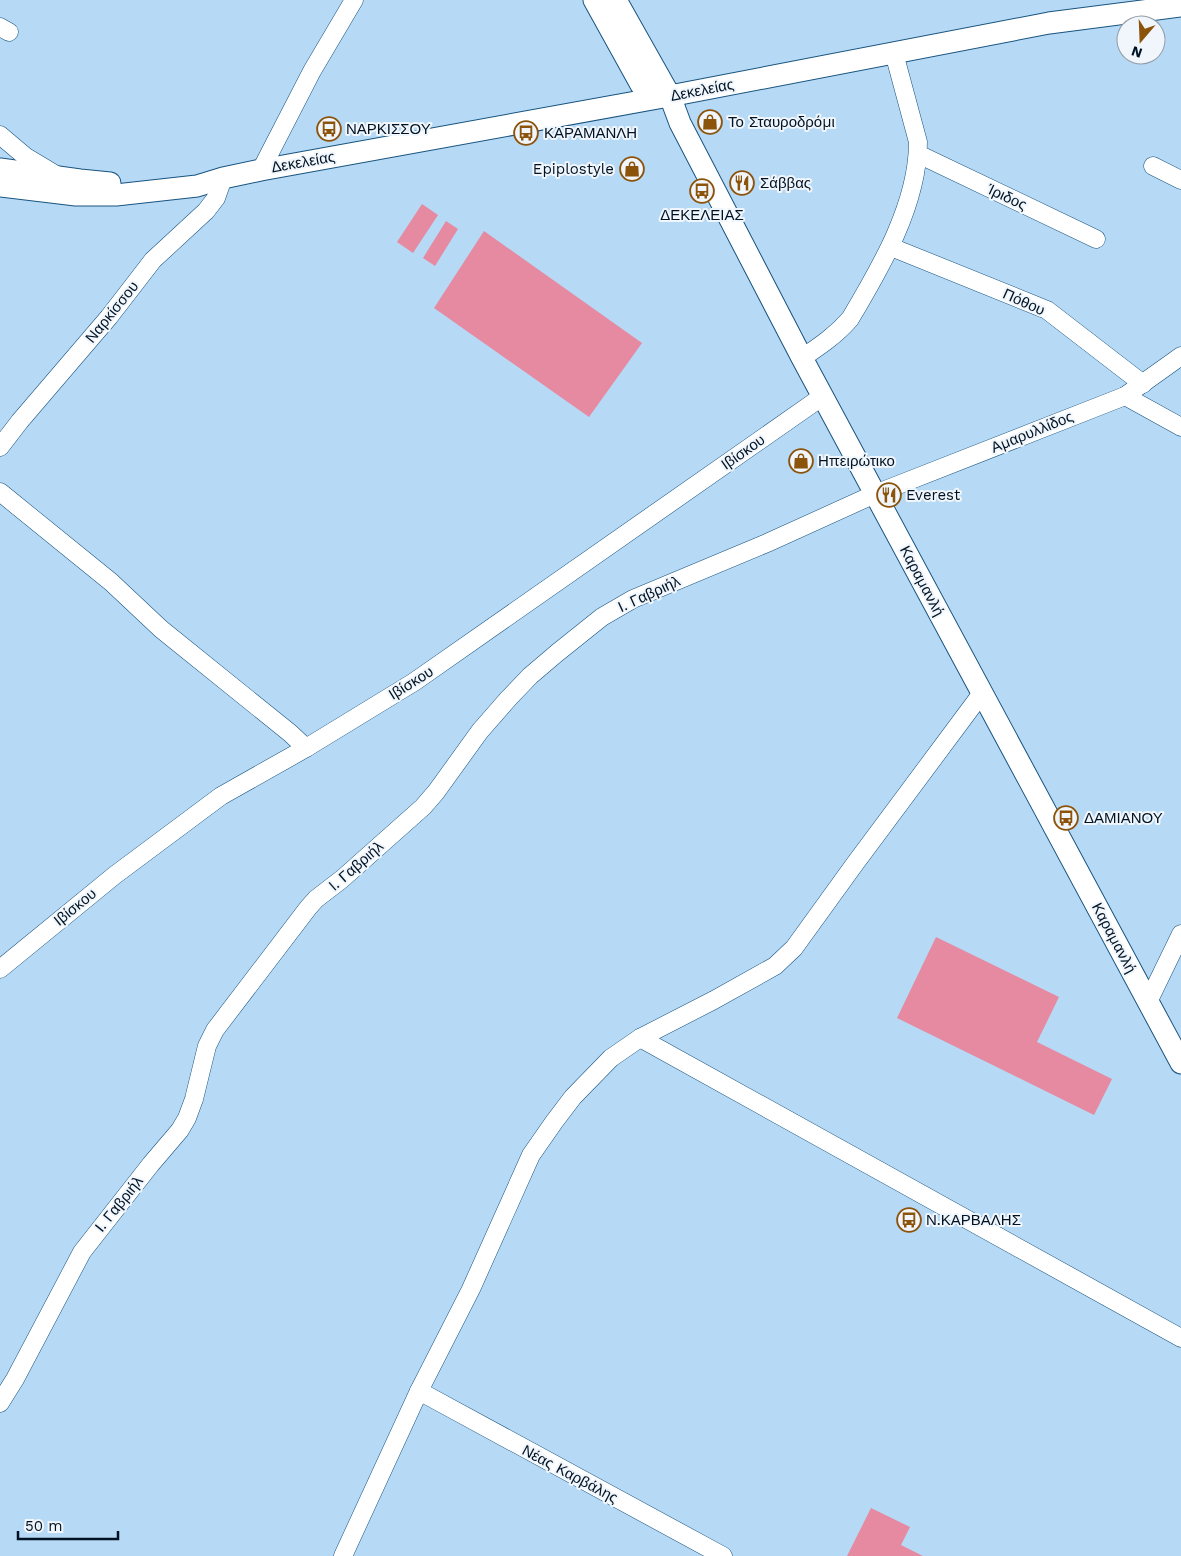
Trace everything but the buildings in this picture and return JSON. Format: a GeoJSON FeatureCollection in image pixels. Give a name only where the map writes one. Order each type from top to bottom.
{"type":"FeatureCollection","features":[{"type":"Feature","properties":{"kind":"main road"},"geometry":{"type":"LineString","coordinates":[[594,0],[641,85],[670,96]]}},
{"type":"Feature","properties":{"kind":"main road","name":"Καραμανλή"},"geometry":{"type":"LineString","coordinates":[[616,0],[670,96],[680,123],[802,358],[1181,1063]]}},
{"type":"Feature","properties":{"kind":"main road","name":"Δεκελείας"},"geometry":{"type":"LineString","coordinates":[[0,186],[76,196],[116,195],[197,186],[261,170],[670,96],[1049,23],[1181,6]]}},
{"type":"Feature","properties":{"kind":"main road","name":"Δεκελείας"},"geometry":{"type":"LineString","coordinates":[[0,168],[61,178],[119,184],[196,178],[223,178]]}},
{"type":"Feature","properties":{"kind":"street"},"geometry":{"type":"LineString","coordinates":[[261,170],[312,71],[354,0]]}},
{"type":"Feature","properties":{"kind":"street"},"geometry":{"type":"LineString","coordinates":[[802,358],[831,338],[846,324],[859,304],[897,234],[911,189],[918,154],[918,142],[894,53]]}},
{"type":"Feature","properties":{"kind":"street"},"geometry":{"type":"LineString","coordinates":[[0,135],[26,157],[61,178]]}},
{"type":"Feature","properties":{"kind":"street","name":"Ίριδος"},"geometry":{"type":"LineString","coordinates":[[918,154],[1096,239]]}},
{"type":"Feature","properties":{"kind":"street"},"geometry":{"type":"LineString","coordinates":[[1153,166],[1181,180]]}},
{"type":"Feature","properties":{"kind":"street","name":"Ναρκίσσου"},"geometry":{"type":"LineString","coordinates":[[0,447],[20,421],[109,318],[154,260],[216,198],[223,178]]}},
{"type":"Feature","properties":{"kind":"street","name":"Πόθου"},"geometry":{"type":"LineString","coordinates":[[891,247],[1047,310],[1143,384]]}},
{"type":"Feature","properties":{"kind":"street","name":"Αμαρυλλίδος"},"geometry":{"type":"LineString","coordinates":[[876,494],[1125,396],[1181,356]]}},
{"type":"Feature","properties":{"kind":"street","name":"Ιβίσκου"},"geometry":{"type":"LineString","coordinates":[[0,969],[115,875],[221,796],[306,748],[430,672],[823,396]]}},
{"type":"Feature","properties":{"kind":"street"},"geometry":{"type":"LineString","coordinates":[[1125,396],[1181,427]]}},
{"type":"Feature","properties":{"kind":"street"},"geometry":{"type":"LineString","coordinates":[[0,492],[111,582],[161,629],[306,748]]}},
{"type":"Feature","properties":{"kind":"street","name":"Ι. Γαβριήλ"},"geometry":{"type":"LineString","coordinates":[[0,1403],[15,1379],[82,1252],[180,1130],[187,1118],[194,1099],[207,1046],[215,1030],[316,899],[342,879],[423,807],[480,731],[530,676],[602,617],[633,599],[767,543],[876,494]]}},
{"type":"Feature","properties":{"kind":"street"},"geometry":{"type":"LineString","coordinates":[[343,1556],[419,1392],[471,1289],[531,1155],[573,1098],[610,1058],[640,1038],[775,966],[794,948],[854,864],[982,693]]}},
{"type":"Feature","properties":{"kind":"street"},"geometry":{"type":"LineString","coordinates":[[1148,1002],[1181,934]]}},
{"type":"Feature","properties":{"kind":"street"},"geometry":{"type":"LineString","coordinates":[[640,1038],[1181,1338]]}},
{"type":"Feature","properties":{"kind":"street","name":"Νέας Καρβάλης"},"geometry":{"type":"LineString","coordinates":[[419,1392],[722,1556]]}},
{"type":"Feature","properties":{"kind":"shaded area"},"geometry":{"type":"Polygon","coordinates":[[[422,204],[438,215],[413,253],[397,242],[422,204]]]}},
{"type":"Feature","properties":{"kind":"shaded area"},"geometry":{"type":"Polygon","coordinates":[[[446,221],[458,229],[435,266],[423,258],[446,221]]]}},
{"type":"Feature","properties":{"kind":"shaded area"},"geometry":{"type":"Polygon","coordinates":[[[484,231],[642,343],[589,417],[434,308],[484,231]]]}},
{"type":"Feature","properties":{"kind":"shaded area"},"geometry":{"type":"Polygon","coordinates":[[[936,937],[1059,997],[1037,1042],[1112,1079],[1094,1115],[897,1018],[936,937]]]}},
{"type":"Feature","properties":{"kind":"shaded area"},"geometry":{"type":"Polygon","coordinates":[[[871,1508],[910,1527],[901,1545],[923,1556],[847,1556],[871,1508]]]}},
{"type":"Feature","properties":{"kind":"place","name":"Το Σταυροδρόμι"},"geometry":{"type":"Point","coordinates":[710,122]}},
{"type":"Feature","properties":{"kind":"place","name":"ΝΑΡΚΙΣΣΟΥ"},"geometry":{"type":"Point","coordinates":[329,129]}},
{"type":"Feature","properties":{"kind":"place","name":"ΚΑΡΑΜΑΝΛΗ"},"geometry":{"type":"Point","coordinates":[526,133]}},
{"type":"Feature","properties":{"kind":"place","name":"Epiplostyle"},"geometry":{"type":"Point","coordinates":[632,169]}},
{"type":"Feature","properties":{"kind":"place","name":"Σάββας"},"geometry":{"type":"Point","coordinates":[742,183]}},
{"type":"Feature","properties":{"kind":"place","name":"ΔΕΚΕΛΕΙΑΣ"},"geometry":{"type":"Point","coordinates":[702,191]}},
{"type":"Feature","properties":{"kind":"place","name":"Ηπειρώτικο"},"geometry":{"type":"Point","coordinates":[801,461]}},
{"type":"Feature","properties":{"kind":"place","name":"Everest"},"geometry":{"type":"Point","coordinates":[889,495]}},
{"type":"Feature","properties":{"kind":"place","name":"ΔΑΜΙΑΝΟΥ"},"geometry":{"type":"Point","coordinates":[1066,818]}},
{"type":"Feature","properties":{"kind":"place","name":"Ν.ΚΑΡΒΑΛΗΣ"},"geometry":{"type":"Point","coordinates":[909,1220]}}]}
